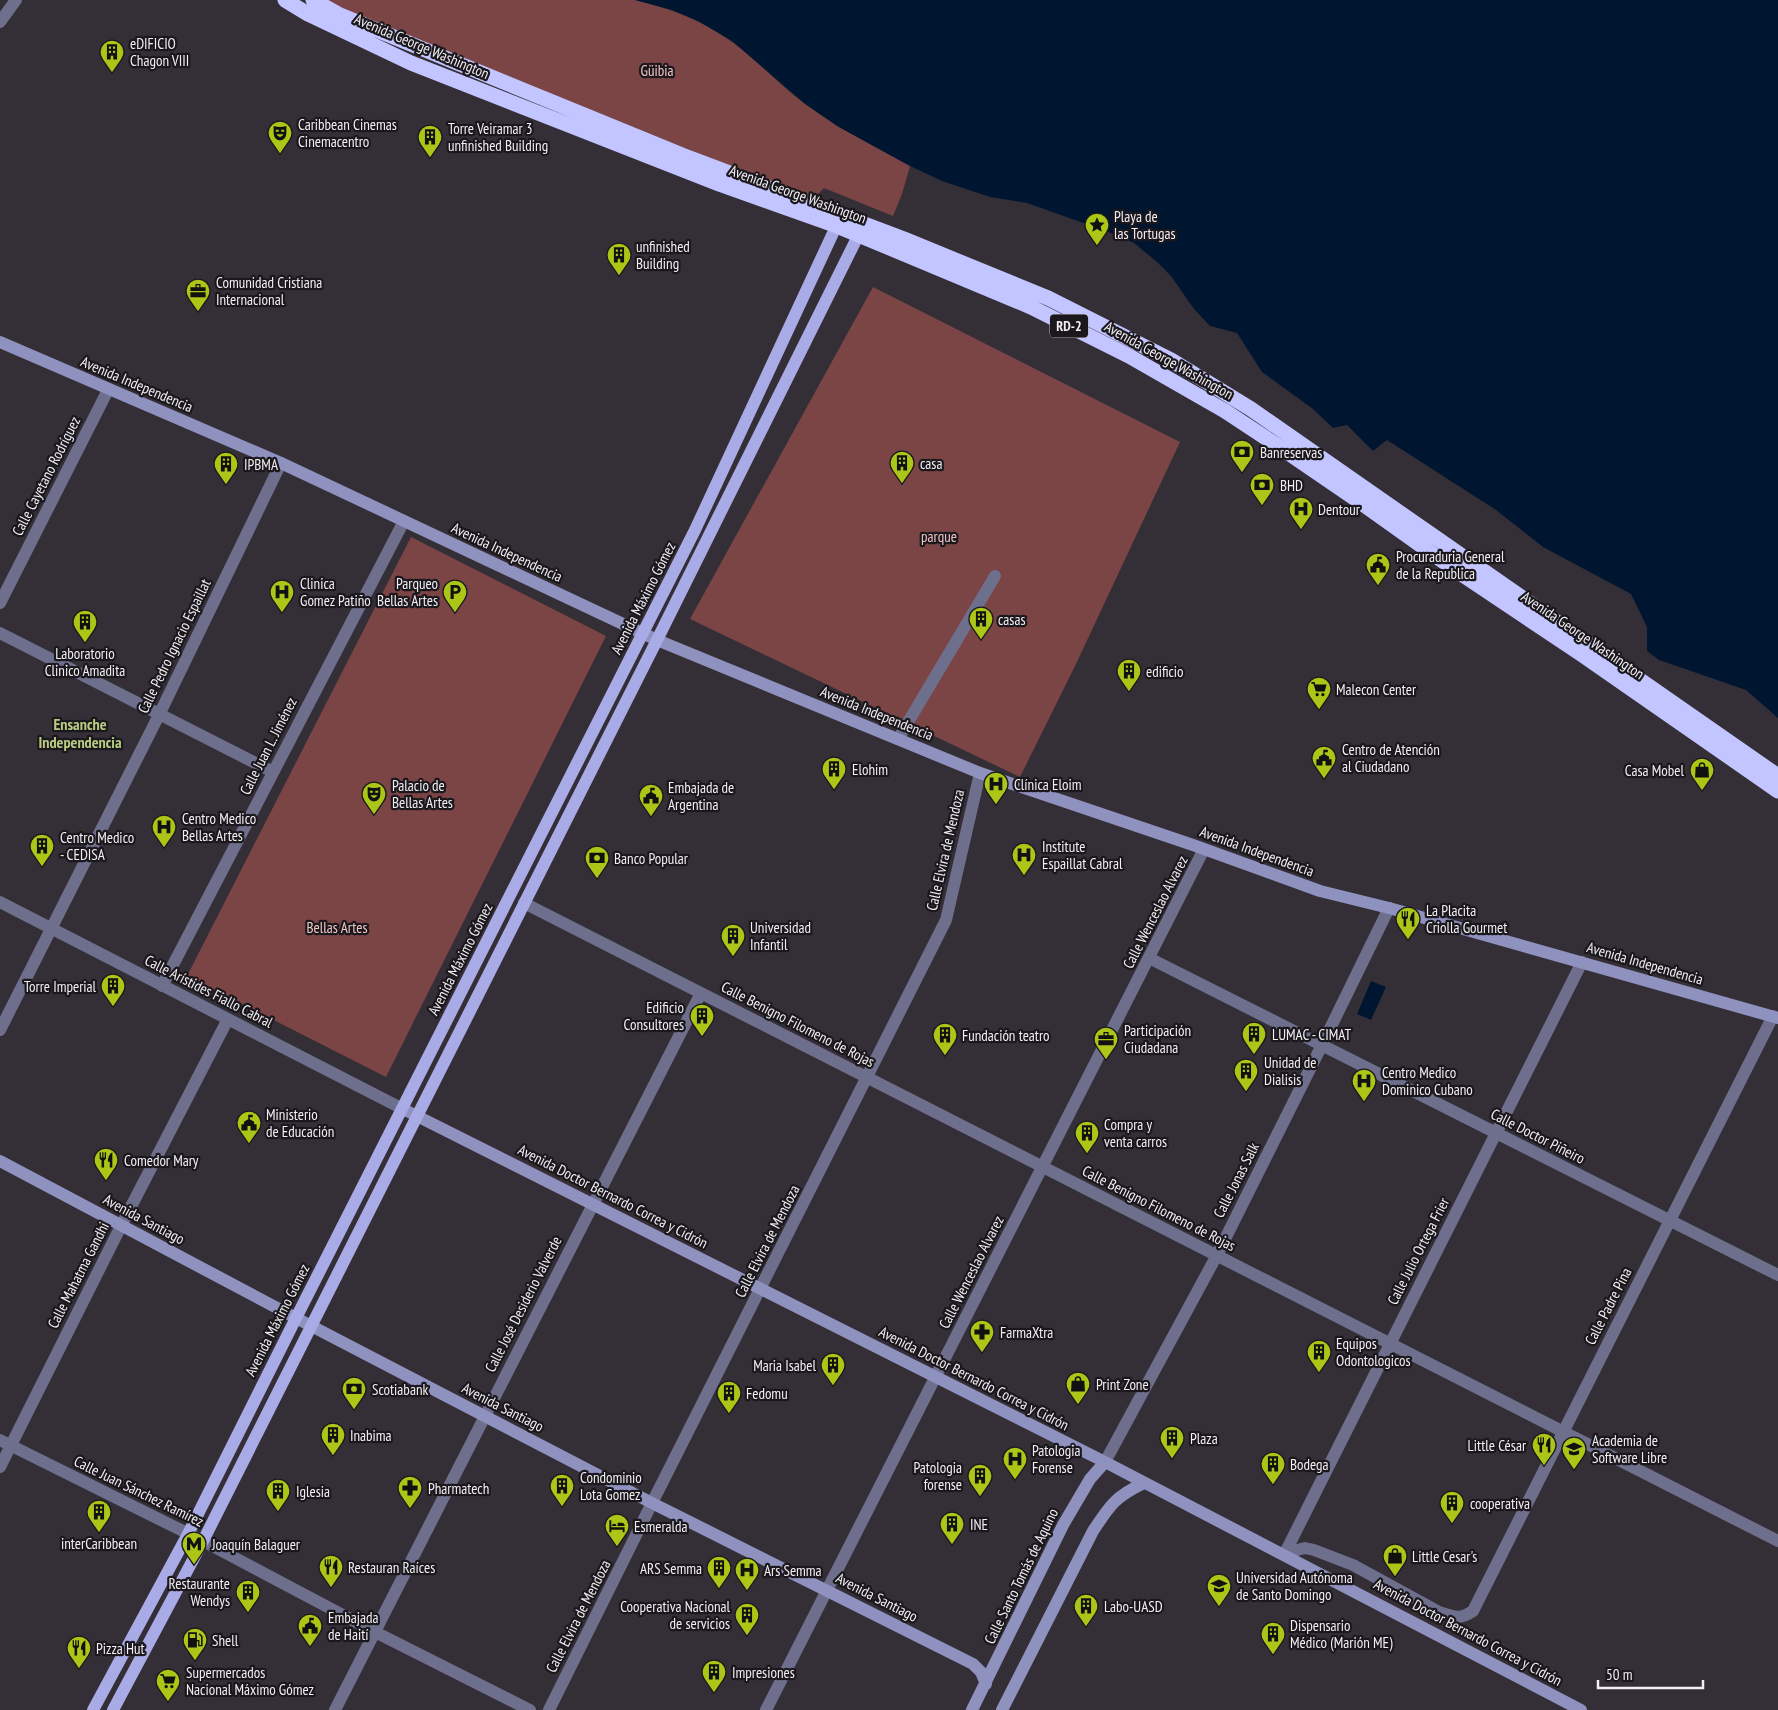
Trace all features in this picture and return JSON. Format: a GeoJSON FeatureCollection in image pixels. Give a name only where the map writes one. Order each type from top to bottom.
{"type":"FeatureCollection","features":[{"type":"Feature","properties":{"kind":"highway","name":"Avenida George Washington"},"geometry":{"type":"LineString","coordinates":[[285,0],[308,14],[411,63],[719,184],[839,221]]}},
{"type":"Feature","properties":{"kind":"highway","name":"Avenida George Washington"},"geometry":{"type":"LineString","coordinates":[[313,0],[340,15],[839,221],[1048,298],[1171,360],[1259,415],[1778,776]]}},
{"type":"Feature","properties":{"kind":"highway","name":"Avenida George Washington"},"geometry":{"type":"LineString","coordinates":[[861,229],[1031,307],[1129,356],[1225,411],[1778,791]]}},
{"type":"Feature","properties":{"kind":"main road","name":"Avenida Máximo Gómez"},"geometry":{"type":"LineString","coordinates":[[93,1710],[188,1534],[643,634],[695,530],[839,221]]}},
{"type":"Feature","properties":{"kind":"main road","name":"Avenida Máximo Gómez"},"geometry":{"type":"LineString","coordinates":[[113,1710],[203,1541],[657,640],[861,229]]}},
{"type":"Feature","properties":{"kind":"main road","name":"Avenida Independencia"},"geometry":{"type":"LineString","coordinates":[[0,342],[281,463],[643,634],[980,773],[1320,891],[1389,908],[1775,1017]]}},
{"type":"Feature","properties":{"kind":"main road","name":"Avenida Doctor Bernardo Correa y Cidrón"},"geometry":{"type":"LineString","coordinates":[[403,1109],[1105,1462],[1581,1710]]}},
{"type":"Feature","properties":{"kind":"main road","name":"Avenida Santiago"},"geometry":{"type":"LineString","coordinates":[[0,1161],[296,1318],[652,1503],[973,1664],[981,1672],[986,1684]]}},
{"type":"Feature","properties":{"kind":"main road","name":"Calle Santo Tomás de Aquino"},"geometry":{"type":"LineString","coordinates":[[972,1710],[1063,1525],[1090,1479],[1105,1462]]}},
{"type":"Feature","properties":{"kind":"main road"},"geometry":{"type":"LineString","coordinates":[[1002,1710],[1093,1531],[1110,1505],[1126,1491],[1144,1483]]}},
{"type":"Feature","properties":{"kind":"street"},"geometry":{"type":"LineString","coordinates":[[0,22],[16,0]]}},
{"type":"Feature","properties":{"kind":"street","name":"Calle Cayetano Rodríguez"},"geometry":{"type":"LineString","coordinates":[[0,603],[108,390]]}},
{"type":"Feature","properties":{"kind":"street","name":"Calle Pedro Ignacio Espaillat"},"geometry":{"type":"LineString","coordinates":[[0,1030],[159,715],[281,463]]}},
{"type":"Feature","properties":{"kind":"street","name":"Calle Juan L. Jiménez"},"geometry":{"type":"LineString","coordinates":[[162,986],[404,521]]}},
{"type":"Feature","properties":{"kind":"street"},"geometry":{"type":"LineString","coordinates":[[898,739],[995,576]]}},
{"type":"Feature","properties":{"kind":"street"},"geometry":{"type":"LineString","coordinates":[[0,633],[273,772]]}},
{"type":"Feature","properties":{"kind":"street","name":"Calle Elvira de Mendoza"},"geometry":{"type":"LineString","coordinates":[[549,1710],[946,920],[980,773]]}},
{"type":"Feature","properties":{"kind":"street","name":"Calle Wenceslao Alvarez"},"geometry":{"type":"LineString","coordinates":[[766,1710],[1204,850]]}},
{"type":"Feature","properties":{"kind":"street","name":"Calle Arístides Fiallo Cabral"},"geometry":{"type":"LineString","coordinates":[[0,902],[403,1109]]}},
{"type":"Feature","properties":{"kind":"street","name":"Calle Benigno Filomeno de Rojas"},"geometry":{"type":"LineString","coordinates":[[524,903],[1778,1541]]}},
{"type":"Feature","properties":{"kind":"street","name":"Calle Jonas Salk"},"geometry":{"type":"LineString","coordinates":[[1105,1462],[1216,1255],[1389,908]]}},
{"type":"Feature","properties":{"kind":"street","name":"Calle Doctor Piñeiro"},"geometry":{"type":"LineString","coordinates":[[1149,958],[1778,1275]]}},
{"type":"Feature","properties":{"kind":"street","name":"Calle Julio Ortega Frier"},"geometry":{"type":"LineString","coordinates":[[1286,1556],[1582,962]]}},
{"type":"Feature","properties":{"kind":"street","name":"Calle José Desiderio Valverde"},"geometry":{"type":"LineString","coordinates":[[335,1710],[701,993]]}},
{"type":"Feature","properties":{"kind":"street","name":"Calle Padre Pina"},"geometry":{"type":"LineString","coordinates":[[1286,1556],[1305,1548],[1314,1550],[1353,1565],[1440,1612],[1454,1617],[1464,1617],[1473,1611],[1669,1220],[1775,1017]]}},
{"type":"Feature","properties":{"kind":"street","name":"Calle Mahatma Gandhi"},"geometry":{"type":"LineString","coordinates":[[0,1467],[6,1443],[228,1019]]}},
{"type":"Feature","properties":{"kind":"street","name":"Calle Juan Sánchez Ramírez"},"geometry":{"type":"LineString","coordinates":[[6,1443],[203,1541],[375,1632],[530,1710]]}},
{"type":"Feature","properties":{"kind":"green space","name":"Güibia"},"geometry":{"type":"Polygon","coordinates":[[[324,0],[635,0],[674,11],[698,21],[721,34],[742,49],[795,97],[830,121],[910,166],[902,194],[893,216],[824,188],[813,199],[405,36],[324,0]]]}},
{"type":"Feature","properties":{"kind":"green space","name":"parque"},"geometry":{"type":"Polygon","coordinates":[[[873,287],[1180,442],[1075,666],[1020,777],[690,619],[873,287]]]}},
{"type":"Feature","properties":{"kind":"green space","name":"Bellas Artes"},"geometry":{"type":"Polygon","coordinates":[[[411,537],[606,636],[386,1077],[187,976],[411,537]]]}},
{"type":"Feature","properties":{"kind":"water"},"geometry":{"type":"Polygon","coordinates":[[[635,0],[1778,0],[1778,718],[1746,690],[1659,660],[1647,651],[1647,627],[1631,594],[1543,547],[1496,510],[1387,440],[1373,451],[1347,425],[1333,428],[1313,409],[1262,372],[1237,333],[1210,326],[1194,309],[1171,276],[1134,243],[1027,203],[990,197],[942,181],[910,166],[837,126],[804,103],[732,41],[698,21],[672,10],[635,0]]]}},
{"type":"Feature","properties":{"kind":"water"},"geometry":{"type":"Polygon","coordinates":[[[1371,981],[1386,987],[1371,1020],[1357,1014],[1371,981]]]}},
{"type":"Feature","properties":{"kind":"place","name":"eDIFICIO Chagon VIII"},"geometry":{"type":"Point","coordinates":[112,73]}},
{"type":"Feature","properties":{"kind":"place","name":"Caribbean Cinemas Cinemacentro"},"geometry":{"type":"Point","coordinates":[280,154]}},
{"type":"Feature","properties":{"kind":"place","name":"Torre Veiramar 3 unfinished Building"},"geometry":{"type":"Point","coordinates":[430,158]}},
{"type":"Feature","properties":{"kind":"place","name":"Playa de las Tortugas"},"geometry":{"type":"Point","coordinates":[1097,246]}},
{"type":"Feature","properties":{"kind":"place","name":"unfinished Building"},"geometry":{"type":"Point","coordinates":[619,276]}},
{"type":"Feature","properties":{"kind":"place","name":"Comunidad Cristiana Internacional"},"geometry":{"type":"Point","coordinates":[198,312]}},
{"type":"Feature","properties":{"kind":"place","name":"Banreservas"},"geometry":{"type":"Point","coordinates":[1242,473]}},
{"type":"Feature","properties":{"kind":"place","name":"casa"},"geometry":{"type":"Point","coordinates":[902,484]}},
{"type":"Feature","properties":{"kind":"place","name":"IPBMA"},"geometry":{"type":"Point","coordinates":[226,485]}},
{"type":"Feature","properties":{"kind":"place","name":"BHD"},"geometry":{"type":"Point","coordinates":[1262,506]}},
{"type":"Feature","properties":{"kind":"place","name":"Dentour"},"geometry":{"type":"Point","coordinates":[1301,530]}},
{"type":"Feature","properties":{"kind":"place","name":"Procuraduria General de la Republica"},"geometry":{"type":"Point","coordinates":[1378,586]}},
{"type":"Feature","properties":{"kind":"place","name":"Clinica Gomez Patiño"},"geometry":{"type":"Point","coordinates":[282,613]}},
{"type":"Feature","properties":{"kind":"place","name":"Parqueo Bellas Artes"},"geometry":{"type":"Point","coordinates":[455,613]}},
{"type":"Feature","properties":{"kind":"place","name":"casas"},"geometry":{"type":"Point","coordinates":[981,640]}},
{"type":"Feature","properties":{"kind":"place","name":"Laboratorio Clinico Amadita"},"geometry":{"type":"Point","coordinates":[85,643]}},
{"type":"Feature","properties":{"kind":"place","name":"edificio"},"geometry":{"type":"Point","coordinates":[1129,692]}},
{"type":"Feature","properties":{"kind":"place","name":"Malecon Center"},"geometry":{"type":"Point","coordinates":[1319,710]}},
{"type":"Feature","properties":{"kind":"place","name":"Centro de Atención al Ciudadano"},"geometry":{"type":"Point","coordinates":[1324,779]}},
{"type":"Feature","properties":{"kind":"place","name":"Elohim"},"geometry":{"type":"Point","coordinates":[834,790]}},
{"type":"Feature","properties":{"kind":"place","name":"Casa Mobel"},"geometry":{"type":"Point","coordinates":[1702,791]}},
{"type":"Feature","properties":{"kind":"place","name":"Clínica Eloim"},"geometry":{"type":"Point","coordinates":[996,805]}},
{"type":"Feature","properties":{"kind":"place","name":"Palacio de Bellas Artes"},"geometry":{"type":"Point","coordinates":[374,815]}},
{"type":"Feature","properties":{"kind":"place","name":"Embajada de Argentina"},"geometry":{"type":"Point","coordinates":[651,817]}},
{"type":"Feature","properties":{"kind":"place","name":"Centro Medico Bellas Artes"},"geometry":{"type":"Point","coordinates":[164,848]}},
{"type":"Feature","properties":{"kind":"place","name":"Centro Medico - CEDISA"},"geometry":{"type":"Point","coordinates":[42,867]}},
{"type":"Feature","properties":{"kind":"place","name":"Institute Espaillat Cabral"},"geometry":{"type":"Point","coordinates":[1024,876]}},
{"type":"Feature","properties":{"kind":"place","name":"Banco Popular"},"geometry":{"type":"Point","coordinates":[597,879]}},
{"type":"Feature","properties":{"kind":"place","name":"La Placita Criolla Gourmet"},"geometry":{"type":"Point","coordinates":[1408,940]}},
{"type":"Feature","properties":{"kind":"place","name":"Universidad Infantil"},"geometry":{"type":"Point","coordinates":[733,957]}},
{"type":"Feature","properties":{"kind":"place","name":"Torre Imperial"},"geometry":{"type":"Point","coordinates":[113,1007]}},
{"type":"Feature","properties":{"kind":"place","name":"Edificio Consultores"},"geometry":{"type":"Point","coordinates":[702,1037]}},
{"type":"Feature","properties":{"kind":"place","name":"LUMAC - CIMAT"},"geometry":{"type":"Point","coordinates":[1254,1055]}},
{"type":"Feature","properties":{"kind":"place","name":"Fundación teatro"},"geometry":{"type":"Point","coordinates":[945,1056]}},
{"type":"Feature","properties":{"kind":"place","name":"Participación Ciudadana"},"geometry":{"type":"Point","coordinates":[1106,1060]}},
{"type":"Feature","properties":{"kind":"place","name":"Unidad de Dialisis"},"geometry":{"type":"Point","coordinates":[1246,1092]}},
{"type":"Feature","properties":{"kind":"place","name":"Centro Medico Dominico Cubano"},"geometry":{"type":"Point","coordinates":[1364,1102]}},
{"type":"Feature","properties":{"kind":"place","name":"Ministerio de Educación"},"geometry":{"type":"Point","coordinates":[249,1144]}},
{"type":"Feature","properties":{"kind":"place","name":"Compra y venta carros"},"geometry":{"type":"Point","coordinates":[1087,1154]}},
{"type":"Feature","properties":{"kind":"place","name":"Comedor Mary"},"geometry":{"type":"Point","coordinates":[106,1181]}},
{"type":"Feature","properties":{"kind":"place","name":"FarmaXtra"},"geometry":{"type":"Point","coordinates":[982,1353]}},
{"type":"Feature","properties":{"kind":"place","name":"Equipos Odontologicos"},"geometry":{"type":"Point","coordinates":[1319,1373]}},
{"type":"Feature","properties":{"kind":"place","name":"Maria Isabel"},"geometry":{"type":"Point","coordinates":[833,1386]}},
{"type":"Feature","properties":{"kind":"place","name":"Print Zone"},"geometry":{"type":"Point","coordinates":[1078,1405]}},
{"type":"Feature","properties":{"kind":"place","name":"Scotiabank"},"geometry":{"type":"Point","coordinates":[354,1410]}},
{"type":"Feature","properties":{"kind":"place","name":"Fedomu"},"geometry":{"type":"Point","coordinates":[729,1414]}},
{"type":"Feature","properties":{"kind":"place","name":"Inabima"},"geometry":{"type":"Point","coordinates":[333,1456]}},
{"type":"Feature","properties":{"kind":"place","name":"Plaza"},"geometry":{"type":"Point","coordinates":[1172,1459]}},
{"type":"Feature","properties":{"kind":"place","name":"Little César"},"geometry":{"type":"Point","coordinates":[1544,1466]}},
{"type":"Feature","properties":{"kind":"place","name":"Academia de Software Libre"},"geometry":{"type":"Point","coordinates":[1574,1470]}},
{"type":"Feature","properties":{"kind":"place","name":"Patologia Forense"},"geometry":{"type":"Point","coordinates":[1015,1480]}},
{"type":"Feature","properties":{"kind":"place","name":"Bodega"},"geometry":{"type":"Point","coordinates":[1273,1485]}},
{"type":"Feature","properties":{"kind":"place","name":"Patologia forense"},"geometry":{"type":"Point","coordinates":[980,1497]}},
{"type":"Feature","properties":{"kind":"place","name":"Condominio Lota Gomez"},"geometry":{"type":"Point","coordinates":[562,1507]}},
{"type":"Feature","properties":{"kind":"place","name":"Pharmatech"},"geometry":{"type":"Point","coordinates":[410,1509]}},
{"type":"Feature","properties":{"kind":"place","name":"Iglesia"},"geometry":{"type":"Point","coordinates":[278,1512]}},
{"type":"Feature","properties":{"kind":"place","name":"cooperativa"},"geometry":{"type":"Point","coordinates":[1452,1524]}},
{"type":"Feature","properties":{"kind":"place","name":"interCaribbean"},"geometry":{"type":"Point","coordinates":[99,1533]}},
{"type":"Feature","properties":{"kind":"place","name":"INE"},"geometry":{"type":"Point","coordinates":[952,1545]}},
{"type":"Feature","properties":{"kind":"place","name":"Esmeralda"},"geometry":{"type":"Point","coordinates":[617,1547]}},
{"type":"Feature","properties":{"kind":"place","name":"Joaquín Balaguer"},"geometry":{"type":"Point","coordinates":[194,1565]}},
{"type":"Feature","properties":{"kind":"place","name":"Little Cesar's"},"geometry":{"type":"Point","coordinates":[1395,1577]}},
{"type":"Feature","properties":{"kind":"place","name":"Restauran Raíces"},"geometry":{"type":"Point","coordinates":[331,1588]}},
{"type":"Feature","properties":{"kind":"place","name":"ARS Semma"},"geometry":{"type":"Point","coordinates":[719,1589]}},
{"type":"Feature","properties":{"kind":"place","name":"Ars Semma"},"geometry":{"type":"Point","coordinates":[747,1591]}},
{"type":"Feature","properties":{"kind":"place","name":"Universidad Autónoma de Santo Domingo"},"geometry":{"type":"Point","coordinates":[1219,1607]}},
{"type":"Feature","properties":{"kind":"place","name":"Restaurante Wendys"},"geometry":{"type":"Point","coordinates":[248,1613]}},
{"type":"Feature","properties":{"kind":"place","name":"Labo-UASD"},"geometry":{"type":"Point","coordinates":[1086,1627]}},
{"type":"Feature","properties":{"kind":"place","name":"Cooperativa Nacional de servicios"},"geometry":{"type":"Point","coordinates":[747,1636]}},
{"type":"Feature","properties":{"kind":"place","name":"Embajada de Haití"},"geometry":{"type":"Point","coordinates":[310,1647]}},
{"type":"Feature","properties":{"kind":"place","name":"Dispensario Médico (Marión ME)"},"geometry":{"type":"Point","coordinates":[1273,1655]}},
{"type":"Feature","properties":{"kind":"place","name":"Shell"},"geometry":{"type":"Point","coordinates":[195,1661]}},
{"type":"Feature","properties":{"kind":"place","name":"Pizza Hut"},"geometry":{"type":"Point","coordinates":[79,1669]}},
{"type":"Feature","properties":{"kind":"place","name":"Impresiones"},"geometry":{"type":"Point","coordinates":[714,1693]}},
{"type":"Feature","properties":{"kind":"place","name":"Supermercados Nacional Máximo Gómez"},"geometry":{"type":"Point","coordinates":[168,1702]}},
{"type":"Feature","properties":{"kind":"district","name":"Ensanche Independencia"},"geometry":{"type":"Point","coordinates":[80,733]}}]}
